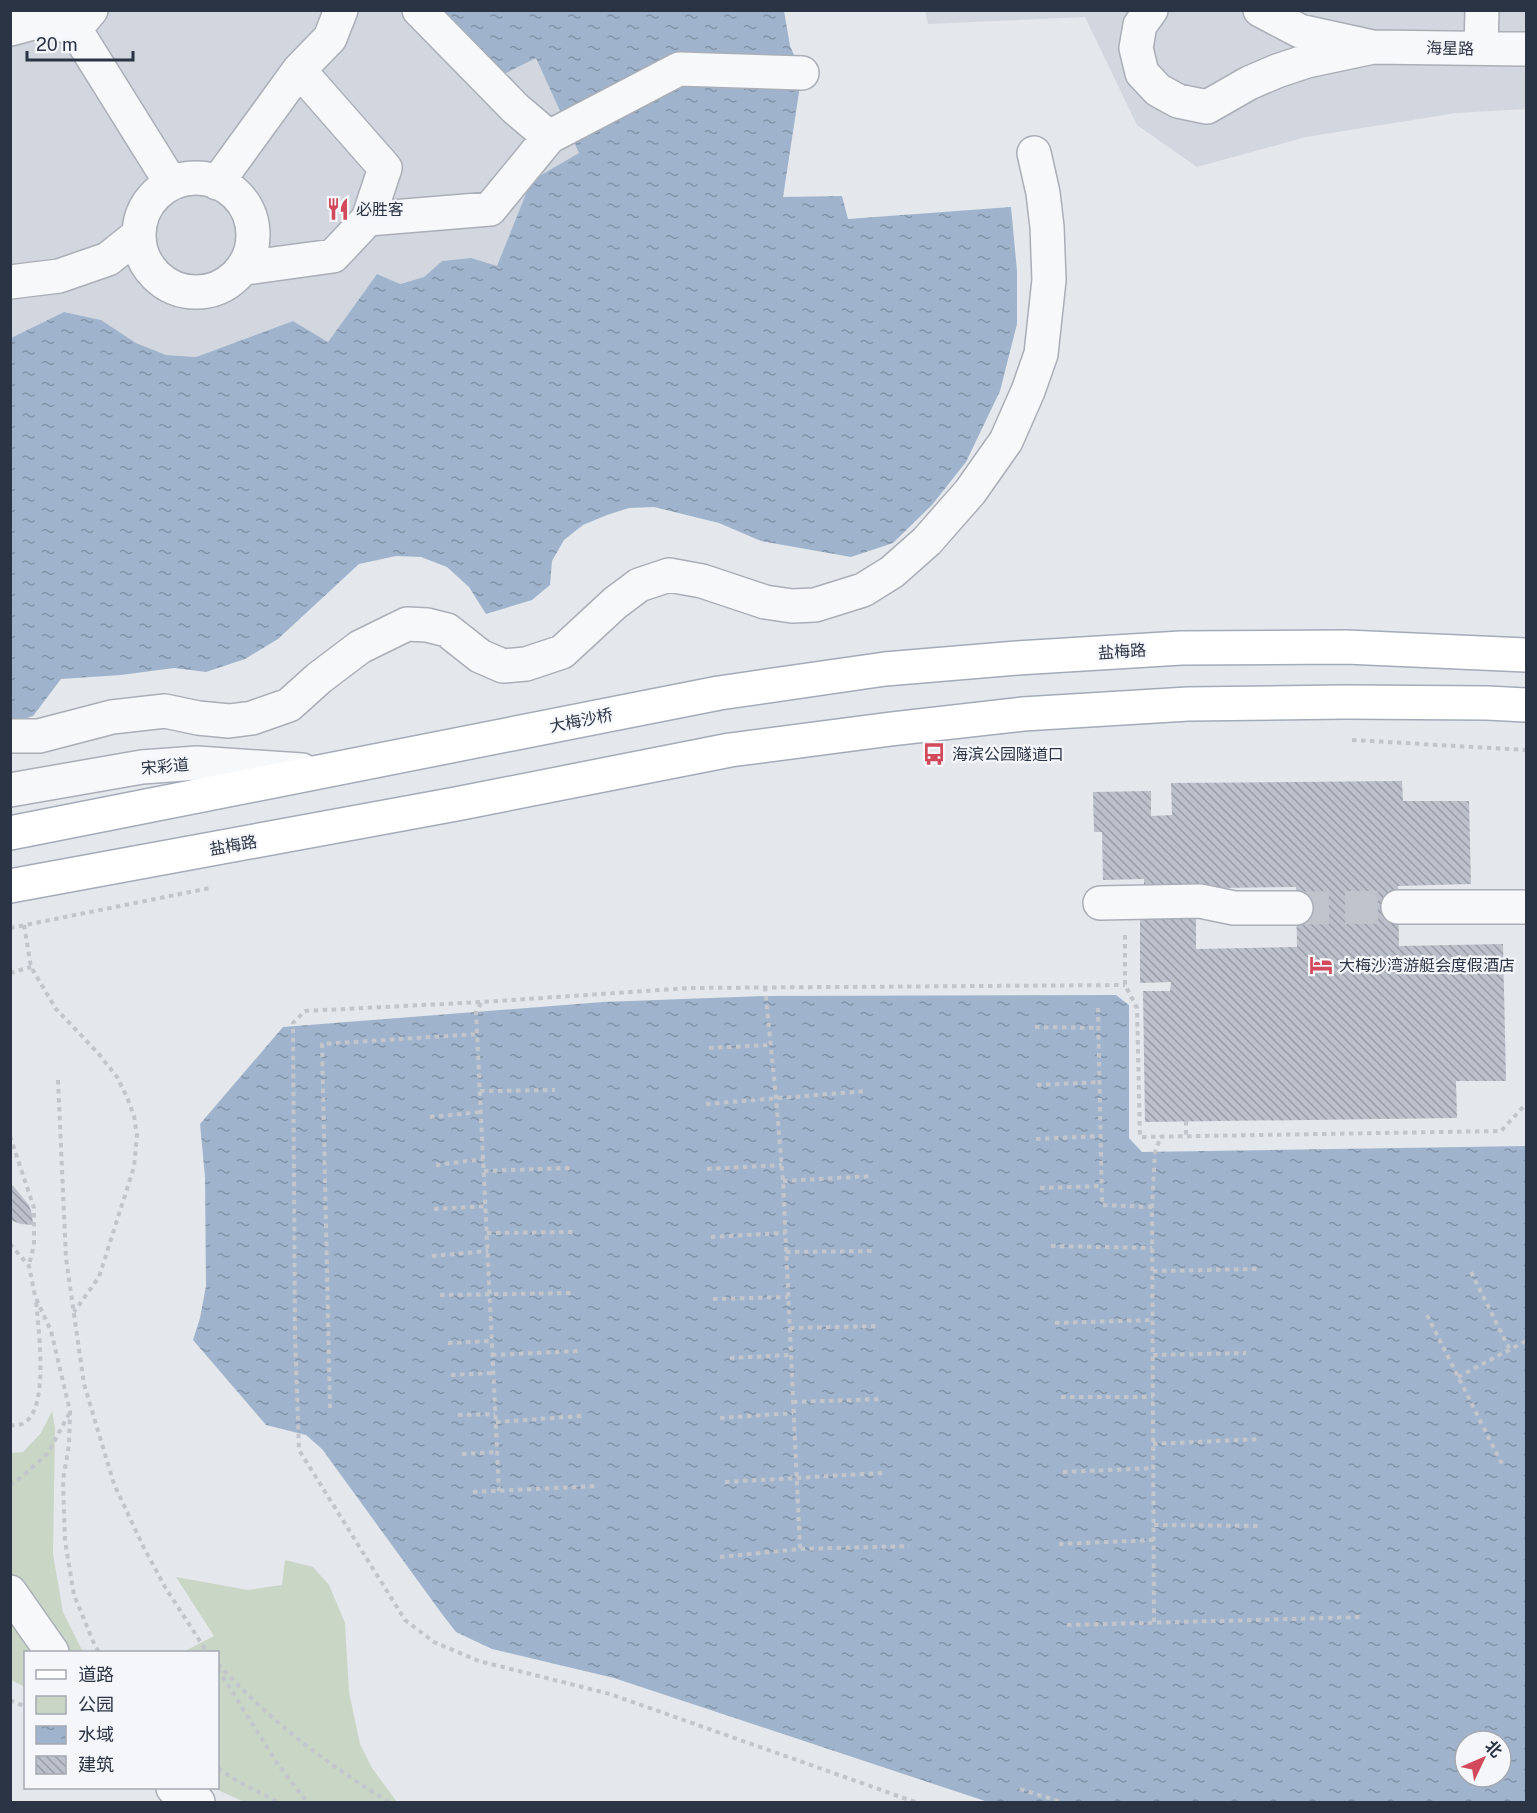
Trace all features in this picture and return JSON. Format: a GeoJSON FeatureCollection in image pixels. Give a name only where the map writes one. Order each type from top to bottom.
{"type":"FeatureCollection","features":[{"type":"Feature","properties":{"kind":"main road","name":"盐梅路"},"geometry":{"type":"LineString","coordinates":[[719,693],[885,669],[1181,648],[1346,647],[1527,655]]}},
{"type":"Feature","properties":{"kind":"main road","name":"大梅沙桥"},"geometry":{"type":"LineString","coordinates":[[321,771],[719,693]]}},
{"type":"Feature","properties":{"kind":"main road","name":"盐梅路"},"geometry":{"type":"LineString","coordinates":[[10,886],[456,804],[730,750],[1023,714],[1176,705],[1487,702],[1527,705]]}},
{"type":"Feature","properties":{"kind":"main road"},"geometry":{"type":"LineString","coordinates":[[10,833],[321,771]]}},
{"type":"Feature","properties":{"kind":"street"},"geometry":{"type":"LineString","coordinates":[[217,183],[299,70],[330,38],[341,10]]}},
{"type":"Feature","properties":{"kind":"street"},"geometry":{"type":"LineString","coordinates":[[419,10],[516,109],[549,137]]}},
{"type":"Feature","properties":{"kind":"street"},"geometry":{"type":"LineString","coordinates":[[1151,10],[1140,25],[1136,48],[1142,73],[1158,90],[1178,101],[1207,107],[1249,83],[1277,71],[1306,61],[1373,47]]}},
{"type":"Feature","properties":{"kind":"street"},"geometry":{"type":"LineString","coordinates":[[1260,10],[1300,31],[1373,47]]}},
{"type":"Feature","properties":{"kind":"street"},"geometry":{"type":"LineString","coordinates":[[1481,48],[1482,10]]}},
{"type":"Feature","properties":{"kind":"street"},"geometry":{"type":"LineString","coordinates":[[10,29],[44,20],[83,20],[171,183]]}},
{"type":"Feature","properties":{"kind":"street","name":"海星路"},"geometry":{"type":"LineString","coordinates":[[1373,47],[1527,49]]}},
{"type":"Feature","properties":{"kind":"street"},"geometry":{"type":"LineString","coordinates":[[368,219],[490,209],[549,137],[679,69],[802,73]]}},
{"type":"Feature","properties":{"kind":"street"},"geometry":{"type":"LineString","coordinates":[[245,268],[333,256],[368,219],[384,168],[299,70]]}},
{"type":"Feature","properties":{"kind":"street"},"geometry":{"type":"LineString","coordinates":[[10,736],[39,736],[111,717],[165,711],[198,718],[229,721],[252,718],[289,705],[319,678],[360,647],[407,624],[427,625],[447,630],[480,656],[503,666],[526,664],[562,652],[615,603],[639,585],[669,576],[702,581],[765,602],[792,606],[815,605],[863,590],[892,572],[927,541],[970,492],[1006,441],[1028,391],[1041,354],[1049,280],[1044,204],[1034,153]]}},
{"type":"Feature","properties":{"kind":"street"},"geometry":{"type":"LineString","coordinates":[[208,178],[217,183],[233,190],[250,212],[254,243],[245,268],[218,290],[191,294],[156,277],[141,254],[138,235],[146,206],[171,183],[208,178]]}},
{"type":"Feature","properties":{"kind":"street"},"geometry":{"type":"LineString","coordinates":[[10,282],[59,276],[108,259],[138,235]]}},
{"type":"Feature","properties":{"kind":"street","name":"宋彩道"},"geometry":{"type":"LineString","coordinates":[[10,790],[142,767],[186,764],[321,771]]}},
{"type":"Feature","properties":{"kind":"street"},"geometry":{"type":"LineString","coordinates":[[1113,902],[1200,901],[1234,908],[1296,908]]}},
{"type":"Feature","properties":{"kind":"street"},"geometry":{"type":"LineString","coordinates":[[1398,907],[1527,908]]}},
{"type":"Feature","properties":{"kind":"street"},"geometry":{"type":"LineString","coordinates":[[10,1592],[51,1651]]}},
{"type":"Feature","properties":{"kind":"street"},"geometry":{"type":"LineString","coordinates":[[175,1789],[198,1803]]}},
{"type":"Feature","properties":{"kind":"path"},"geometry":{"type":"LineString","coordinates":[[1348,739],[1527,750]]}},
{"type":"Feature","properties":{"kind":"path"},"geometry":{"type":"LineString","coordinates":[[10,928],[221,885]]}},
{"type":"Feature","properties":{"kind":"path"},"geometry":{"type":"LineString","coordinates":[[1113,902],[1125,985],[1137,1008],[1140,1137],[1501,1131],[1527,1104]]}},
{"type":"Feature","properties":{"kind":"path"},"geometry":{"type":"LineString","coordinates":[[24,925],[31,967],[56,1010],[117,1077],[134,1116],[137,1135],[134,1167],[99,1277],[74,1312]]}},
{"type":"Feature","properties":{"kind":"path"},"geometry":{"type":"LineString","coordinates":[[10,973],[31,967]]}},
{"type":"Feature","properties":{"kind":"path"},"geometry":{"type":"LineString","coordinates":[[915,1803],[610,1694],[479,1661],[434,1642],[405,1620],[299,1450],[293,1023],[305,1011],[690,988],[1125,985]]}},
{"type":"Feature","properties":{"kind":"path"},"geometry":{"type":"LineString","coordinates":[[765,987],[783,1181],[800,1549]]}},
{"type":"Feature","properties":{"kind":"path"},"geometry":{"type":"LineString","coordinates":[[482,1002],[476,1012],[499,1491]]}},
{"type":"Feature","properties":{"kind":"path"},"geometry":{"type":"LineString","coordinates":[[1098,1008],[1102,1205],[1152,1207]]}},
{"type":"Feature","properties":{"kind":"path"},"geometry":{"type":"LineString","coordinates":[[1035,1027],[1098,1028]]}},
{"type":"Feature","properties":{"kind":"path"},"geometry":{"type":"LineString","coordinates":[[330,1408],[322,1044],[478,1034]]}},
{"type":"Feature","properties":{"kind":"path"},"geometry":{"type":"LineString","coordinates":[[710,1048],[770,1045]]}},
{"type":"Feature","properties":{"kind":"path"},"geometry":{"type":"LineString","coordinates":[[58,1080],[66,1258],[84,1384],[114,1484],[165,1587],[206,1651]]}},
{"type":"Feature","properties":{"kind":"path"},"geometry":{"type":"LineString","coordinates":[[1037,1085],[1100,1082]]}},
{"type":"Feature","properties":{"kind":"path"},"geometry":{"type":"LineString","coordinates":[[480,1091],[555,1090]]}},
{"type":"Feature","properties":{"kind":"path"},"geometry":{"type":"LineString","coordinates":[[706,1104],[867,1091]]}},
{"type":"Feature","properties":{"kind":"path"},"geometry":{"type":"LineString","coordinates":[[430,1117],[481,1112]]}},
{"type":"Feature","properties":{"kind":"path"},"geometry":{"type":"LineString","coordinates":[[1185,1121],[1186,1136]]}},
{"type":"Feature","properties":{"kind":"path"},"geometry":{"type":"LineString","coordinates":[[1036,1139],[1101,1136]]}},
{"type":"Feature","properties":{"kind":"path"},"geometry":{"type":"LineString","coordinates":[[10,1137],[34,1208],[34,1245],[29,1266],[35,1296],[40,1347],[37,1407],[24,1424],[10,1426]]}},
{"type":"Feature","properties":{"kind":"path"},"geometry":{"type":"LineString","coordinates":[[1154,1622],[1152,1207],[1155,1152],[1161,1137]]}},
{"type":"Feature","properties":{"kind":"path"},"geometry":{"type":"LineString","coordinates":[[436,1165],[484,1159]]}},
{"type":"Feature","properties":{"kind":"path"},"geometry":{"type":"LineString","coordinates":[[707,1169],[782,1165]]}},
{"type":"Feature","properties":{"kind":"path"},"geometry":{"type":"LineString","coordinates":[[484,1172],[570,1168]]}},
{"type":"Feature","properties":{"kind":"path"},"geometry":{"type":"LineString","coordinates":[[783,1181],[871,1176]]}},
{"type":"Feature","properties":{"kind":"path"},"geometry":{"type":"LineString","coordinates":[[1040,1188],[1102,1186]]}},
{"type":"Feature","properties":{"kind":"path"},"geometry":{"type":"LineString","coordinates":[[434,1209],[486,1206]]}},
{"type":"Feature","properties":{"kind":"path"},"geometry":{"type":"LineString","coordinates":[[487,1233],[573,1232]]}},
{"type":"Feature","properties":{"kind":"path"},"geometry":{"type":"LineString","coordinates":[[711,1237],[785,1233]]}},
{"type":"Feature","properties":{"kind":"path"},"geometry":{"type":"LineString","coordinates":[[10,1244],[29,1266]]}},
{"type":"Feature","properties":{"kind":"path"},"geometry":{"type":"LineString","coordinates":[[1051,1246],[1152,1248]]}},
{"type":"Feature","properties":{"kind":"path"},"geometry":{"type":"LineString","coordinates":[[432,1256],[488,1251]]}},
{"type":"Feature","properties":{"kind":"path"},"geometry":{"type":"LineString","coordinates":[[786,1252],[876,1251]]}},
{"type":"Feature","properties":{"kind":"path"},"geometry":{"type":"LineString","coordinates":[[1153,1271],[1257,1269]]}},
{"type":"Feature","properties":{"kind":"path"},"geometry":{"type":"LineString","coordinates":[[1471,1272],[1510,1350]]}},
{"type":"Feature","properties":{"kind":"path"},"geometry":{"type":"LineString","coordinates":[[440,1295],[573,1293]]}},
{"type":"Feature","properties":{"kind":"path"},"geometry":{"type":"LineString","coordinates":[[35,1296],[51,1331],[70,1411],[69,1445],[63,1480],[65,1541],[74,1595],[98,1651]]}},
{"type":"Feature","properties":{"kind":"path"},"geometry":{"type":"LineString","coordinates":[[713,1299],[788,1297]]}},
{"type":"Feature","properties":{"kind":"path"},"geometry":{"type":"LineString","coordinates":[[1427,1315],[1502,1464]]}},
{"type":"Feature","properties":{"kind":"path"},"geometry":{"type":"LineString","coordinates":[[1055,1323],[1153,1320]]}},
{"type":"Feature","properties":{"kind":"path"},"geometry":{"type":"LineString","coordinates":[[790,1328],[879,1326]]}},
{"type":"Feature","properties":{"kind":"path"},"geometry":{"type":"LineString","coordinates":[[448,1343],[492,1341]]}},
{"type":"Feature","properties":{"kind":"path"},"geometry":{"type":"LineString","coordinates":[[1458,1377],[1526,1343]]}},
{"type":"Feature","properties":{"kind":"path"},"geometry":{"type":"LineString","coordinates":[[492,1354],[580,1351]]}},
{"type":"Feature","properties":{"kind":"path"},"geometry":{"type":"LineString","coordinates":[[1153,1355],[1246,1353]]}},
{"type":"Feature","properties":{"kind":"path"},"geometry":{"type":"LineString","coordinates":[[730,1358],[790,1355]]}},
{"type":"Feature","properties":{"kind":"path"},"geometry":{"type":"LineString","coordinates":[[451,1375],[493,1373]]}},
{"type":"Feature","properties":{"kind":"path"},"geometry":{"type":"LineString","coordinates":[[1061,1397],[1153,1397]]}},
{"type":"Feature","properties":{"kind":"path"},"geometry":{"type":"LineString","coordinates":[[793,1402],[883,1399]]}},
{"type":"Feature","properties":{"kind":"path"},"geometry":{"type":"LineString","coordinates":[[10,1485],[48,1453],[70,1411]]}},
{"type":"Feature","properties":{"kind":"path"},"geometry":{"type":"LineString","coordinates":[[720,1418],[793,1413]]}},
{"type":"Feature","properties":{"kind":"path"},"geometry":{"type":"LineString","coordinates":[[458,1415],[495,1414]]}},
{"type":"Feature","properties":{"kind":"path"},"geometry":{"type":"LineString","coordinates":[[496,1422],[582,1416]]}},
{"type":"Feature","properties":{"kind":"path"},"geometry":{"type":"LineString","coordinates":[[1153,1444],[1260,1439]]}},
{"type":"Feature","properties":{"kind":"path"},"geometry":{"type":"LineString","coordinates":[[462,1454],[497,1452]]}},
{"type":"Feature","properties":{"kind":"path"},"geometry":{"type":"LineString","coordinates":[[1063,1472],[1154,1468]]}},
{"type":"Feature","properties":{"kind":"path"},"geometry":{"type":"LineString","coordinates":[[725,1482],[883,1473]]}},
{"type":"Feature","properties":{"kind":"path"},"geometry":{"type":"LineString","coordinates":[[473,1492],[597,1485]]}},
{"type":"Feature","properties":{"kind":"path"},"geometry":{"type":"LineString","coordinates":[[1154,1525],[1259,1526]]}},
{"type":"Feature","properties":{"kind":"path"},"geometry":{"type":"LineString","coordinates":[[1059,1544],[1154,1540]]}},
{"type":"Feature","properties":{"kind":"path"},"geometry":{"type":"LineString","coordinates":[[720,1557],[800,1549],[909,1546]]}},
{"type":"Feature","properties":{"kind":"path"},"geometry":{"type":"LineString","coordinates":[[1067,1625],[1365,1617]]}},
{"type":"Feature","properties":{"kind":"path"},"geometry":{"type":"LineString","coordinates":[[219,1668],[302,1743],[347,1777],[389,1803]]}},
{"type":"Feature","properties":{"kind":"path"},"geometry":{"type":"LineString","coordinates":[[219,1669],[277,1763],[307,1803]]}},
{"type":"Feature","properties":{"kind":"path"},"geometry":{"type":"LineString","coordinates":[[10,1700],[24,1706]]}},
{"type":"Feature","properties":{"kind":"path"},"geometry":{"type":"LineString","coordinates":[[219,1769],[237,1782],[278,1803]]}},
{"type":"Feature","properties":{"kind":"path"},"geometry":{"type":"LineString","coordinates":[[1020,1790],[1061,1803]]}},
{"type":"Feature","properties":{"kind":"shaded area"},"geometry":{"type":"Polygon","coordinates":[[[11,11],[422,11],[536,57],[580,153],[531,181],[497,267],[471,258],[442,261],[424,277],[399,284],[377,274],[328,342],[293,321],[196,357],[165,355],[136,343],[101,320],[64,312],[11,338],[11,11]]]}},
{"type":"Feature","properties":{"kind":"shaded area"},"geometry":{"type":"Polygon","coordinates":[[[925,11],[1526,11],[1526,109],[1456,113],[1306,137],[1197,167],[1137,125],[1085,17],[928,24],[925,11]]]}},
{"type":"Feature","properties":{"kind":"green space"},"geometry":{"type":"Polygon","coordinates":[[[52,1411],[55,1428],[53,1554],[63,1612],[82,1651],[54,1651],[11,1582],[10,1453],[23,1452],[41,1433],[52,1411]]]}},
{"type":"Feature","properties":{"kind":"green space"},"geometry":{"type":"Polygon","coordinates":[[[285,1560],[313,1567],[329,1585],[345,1623],[349,1692],[360,1744],[372,1768],[397,1802],[244,1802],[216,1789],[219,1789],[219,1651],[185,1651],[214,1636],[176,1577],[248,1590],[282,1585],[285,1560]]]}},
{"type":"Feature","properties":{"kind":"green space"},"geometry":{"type":"Polygon","coordinates":[[[10,1619],[32,1651],[24,1651],[24,1686],[11,1680],[10,1619]]]}},
{"type":"Feature","properties":{"kind":"water"},"geometry":{"type":"Polygon","coordinates":[[[422,11],[784,11],[790,46],[802,73],[783,197],[842,196],[848,219],[1011,207],[1017,271],[1017,324],[1000,391],[966,462],[932,505],[893,543],[851,557],[761,541],[719,523],[654,507],[629,508],[583,525],[564,540],[552,561],[550,585],[532,600],[486,614],[469,587],[447,567],[421,557],[396,556],[359,564],[278,639],[245,659],[206,672],[174,668],[121,675],[61,679],[33,716],[11,723],[11,338],[64,312],[101,320],[136,343],[166,355],[196,357],[293,321],[328,342],[377,274],[400,284],[424,277],[442,261],[471,258],[497,266],[531,181],[579,153],[536,58],[488,82],[422,11]]]}},
{"type":"Feature","properties":{"kind":"water"},"geometry":{"type":"Polygon","coordinates":[[[1116,995],[1129,1005],[1129,1138],[1142,1152],[1526,1146],[1526,1802],[988,1802],[614,1678],[492,1649],[456,1632],[322,1449],[306,1435],[266,1425],[193,1340],[206,1286],[205,1177],[200,1124],[283,1027],[603,1002],[765,996],[1116,995]]]}},
{"type":"Feature","properties":{"kind":"building","name":"大梅沙湾游艇会度假酒店"},"geometry":{"type":"Polygon","coordinates":[[[1402,781],[1403,801],[1469,801],[1471,884],[1398,886],[1399,946],[1503,944],[1506,1081],[1456,1081],[1457,1118],[1145,1122],[1143,991],[1170,991],[1171,982],[1140,983],[1140,915],[1196,914],[1196,949],[1297,947],[1296,887],[1144,889],[1144,879],[1103,880],[1102,832],[1094,832],[1093,792],[1151,791],[1151,816],[1172,815],[1171,783],[1402,781]]]}},
{"type":"Feature","properties":{"kind":"building"},"geometry":{"type":"Polygon","coordinates":[[[10,1182],[29,1205],[33,1225],[10,1220],[10,1182]]]}},
{"type":"Feature","properties":{"kind":"tunnel"},"geometry":{"type":"LineString","coordinates":[[1296,908],[1398,907]]}},
{"type":"Feature","properties":{"kind":"place","name":"必胜客"},"geometry":{"type":"Point","coordinates":[338,209]}},
{"type":"Feature","properties":{"kind":"place","name":"海滨公园隧道口"},"geometry":{"type":"Point","coordinates":[934,754]}},
{"type":"Feature","properties":{"kind":"place","name":"大梅沙湾游艇会度假酒店"},"geometry":{"type":"Point","coordinates":[1321,965]}}]}
